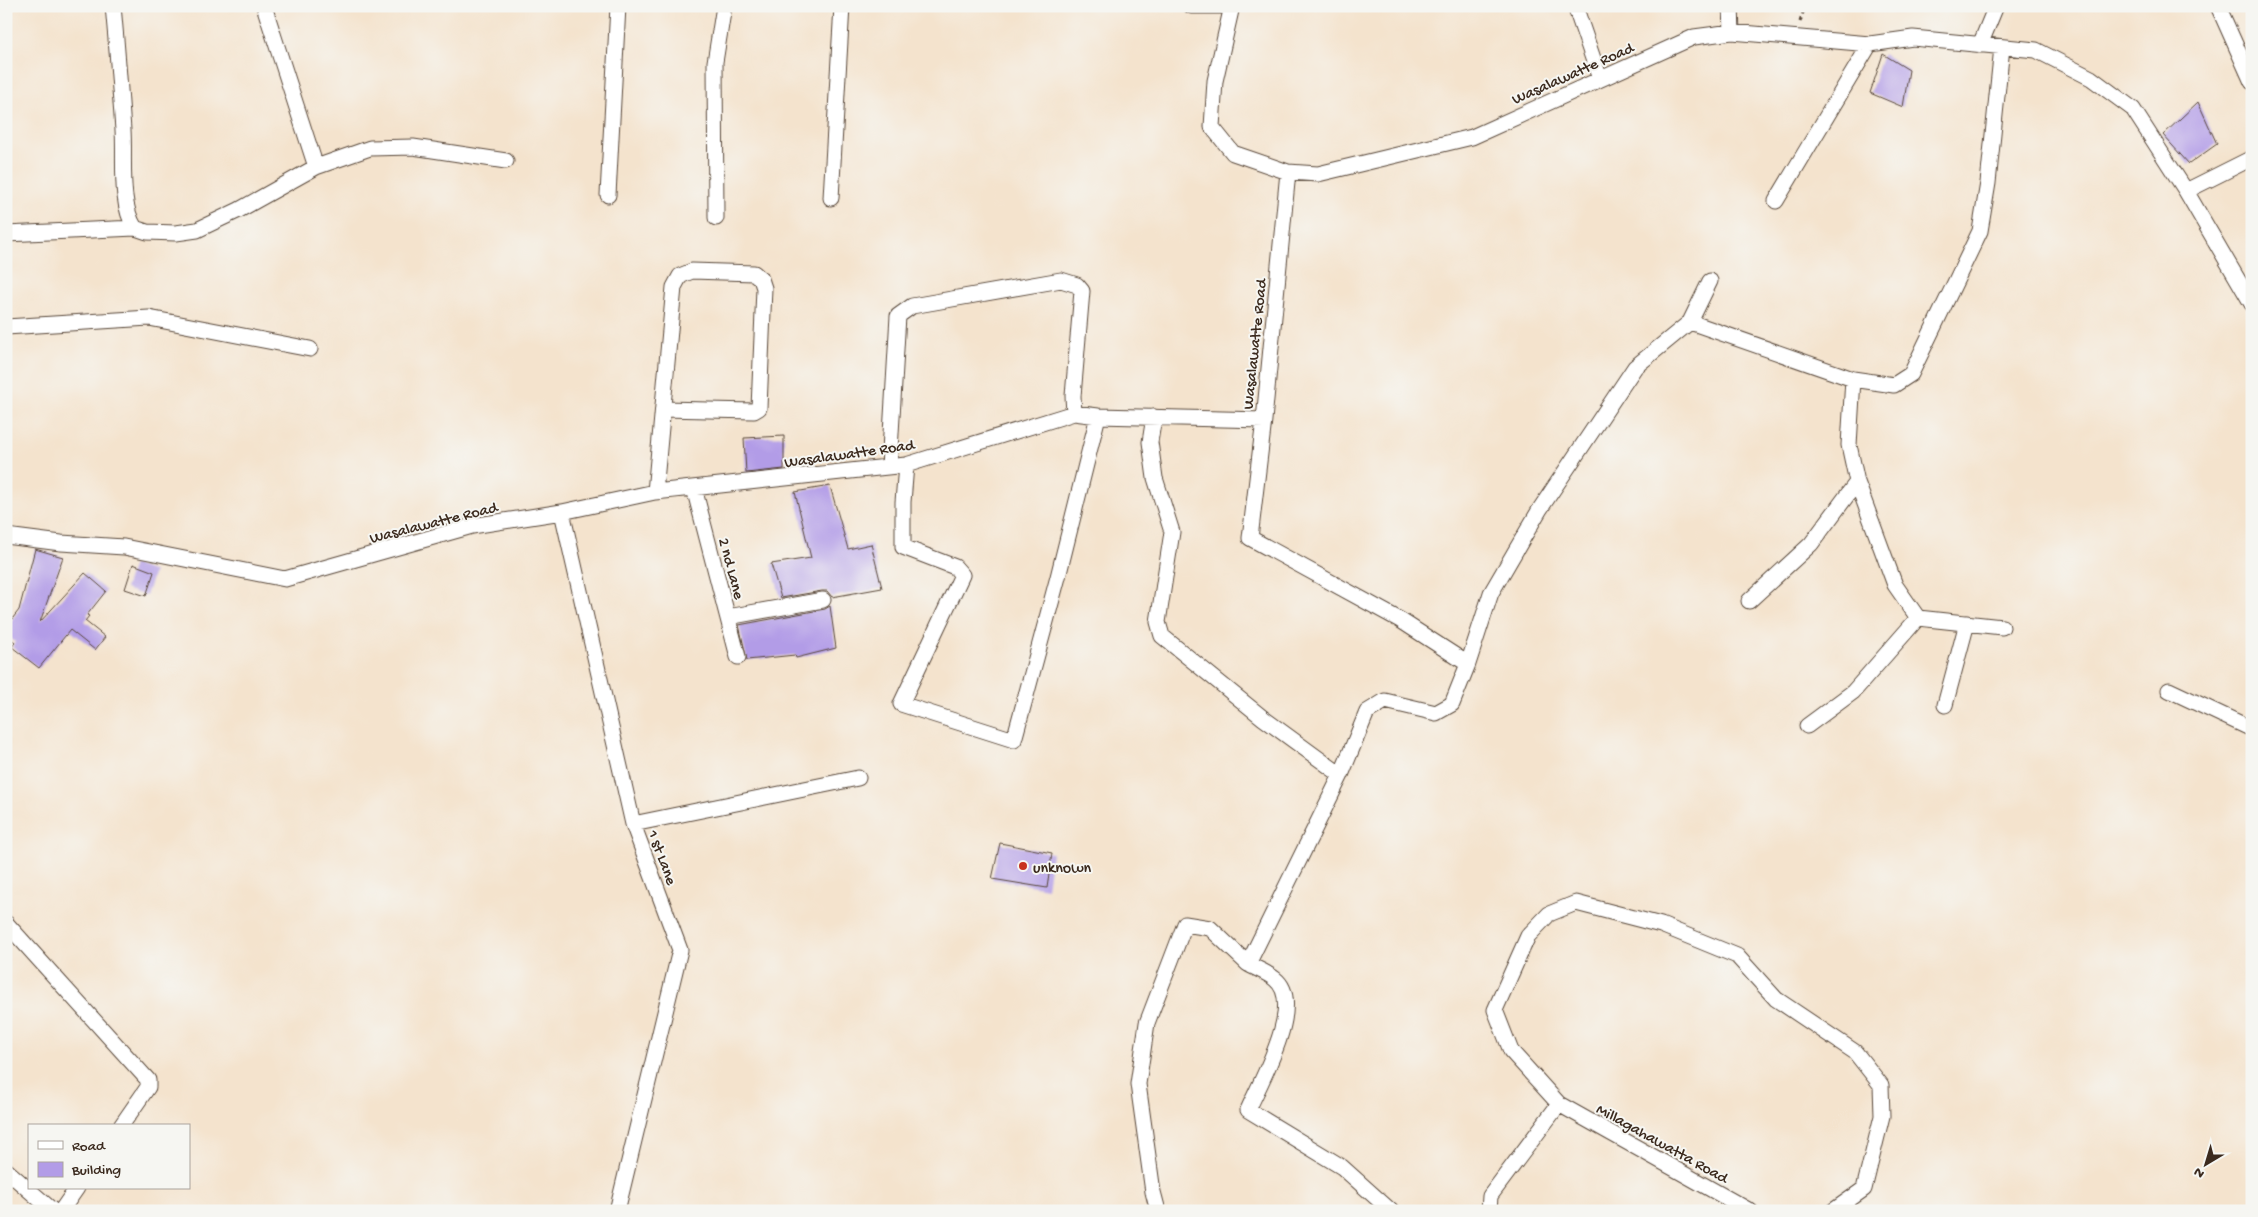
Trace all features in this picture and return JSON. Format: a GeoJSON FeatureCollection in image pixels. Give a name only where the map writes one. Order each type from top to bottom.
{"type":"FeatureCollection","features":[{"type":"Feature","properties":{"kind":"street"},"geometry":{"type":"LineString","coordinates":[[114,6],[126,205],[128,218],[134,228]]}},
{"type":"Feature","properties":{"kind":"street"},"geometry":{"type":"LineString","coordinates":[[264,6],[316,167]]}},
{"type":"Feature","properties":{"kind":"street"},"geometry":{"type":"LineString","coordinates":[[608,195],[618,6]]}},
{"type":"Feature","properties":{"kind":"street"},"geometry":{"type":"LineString","coordinates":[[716,218],[715,62],[724,6]]}},
{"type":"Feature","properties":{"kind":"street"},"geometry":{"type":"LineString","coordinates":[[831,198],[842,6]]}},
{"type":"Feature","properties":{"kind":"street"},"geometry":{"type":"LineString","coordinates":[[1191,6],[1220,6]]}},
{"type":"Feature","properties":{"kind":"street"},"geometry":{"type":"LineString","coordinates":[[1232,6],[1215,81],[1212,127],[1233,152],[1288,172]]}},
{"type":"Feature","properties":{"kind":"street"},"geometry":{"type":"LineString","coordinates":[[1575,6],[1600,79]]}},
{"type":"Feature","properties":{"kind":"street"},"geometry":{"type":"LineString","coordinates":[[1731,6],[1732,32]]}},
{"type":"Feature","properties":{"kind":"street"},"geometry":{"type":"LineString","coordinates":[[1980,45],[1996,6]]}},
{"type":"Feature","properties":{"kind":"street"},"geometry":{"type":"LineString","coordinates":[[2218,6],[2252,82]]}},
{"type":"Feature","properties":{"kind":"street","name":"Wasalawatte Road"},"geometry":{"type":"LineString","coordinates":[[6,536],[62,543],[124,547],[285,579],[472,526],[562,512],[655,492],[906,465],[1074,413],[1098,416],[1264,420],[1288,172],[1318,174],[1472,137],[1694,36],[1732,32],[1870,44],[1913,38],[2036,50],[2091,78],[2133,109],[2186,191],[2252,304]]}},
{"type":"Feature","properties":{"kind":"street"},"geometry":{"type":"LineString","coordinates":[[1776,201],[1870,44]]}},
{"type":"Feature","properties":{"kind":"street"},"geometry":{"type":"LineString","coordinates":[[1690,322],[1853,379],[1894,385],[1911,374],[1980,231],[1988,184],[2002,47]]}},
{"type":"Feature","properties":{"kind":"street"},"geometry":{"type":"LineString","coordinates":[[6,234],[134,228],[147,232],[176,233],[197,230],[239,210],[316,167],[370,148],[413,147],[506,161]]}},
{"type":"Feature","properties":{"kind":"street"},"geometry":{"type":"LineString","coordinates":[[2186,191],[2252,158]]}},
{"type":"Feature","properties":{"kind":"street"},"geometry":{"type":"LineString","coordinates":[[655,492],[674,287],[680,276],[692,271],[754,273],[761,279],[764,288],[759,408],[754,411],[663,409]]}},
{"type":"Feature","properties":{"kind":"street"},"geometry":{"type":"LineString","coordinates":[[889,467],[898,316],[912,306],[1061,280],[1077,285],[1082,291],[1073,396],[1074,413]]}},
{"type":"Feature","properties":{"kind":"street"},"geometry":{"type":"LineString","coordinates":[[1248,964],[1340,776],[1367,712],[1386,701],[1436,713],[1452,704],[1468,664],[1491,593],[1540,509],[1635,367],[1690,322],[1710,281]]}},
{"type":"Feature","properties":{"kind":"street"},"geometry":{"type":"LineString","coordinates":[[6,327],[149,318],[310,349]]}},
{"type":"Feature","properties":{"kind":"street"},"geometry":{"type":"LineString","coordinates":[[1853,379],[1849,445],[1857,482],[1895,585],[1918,618],[2002,627]]}},
{"type":"Feature","properties":{"kind":"street"},"geometry":{"type":"LineString","coordinates":[[906,465],[903,548],[955,567],[962,575],[901,704],[1014,740],[1058,578],[1098,416]]}},
{"type":"Feature","properties":{"kind":"street"},"geometry":{"type":"LineString","coordinates":[[1154,417],[1150,442],[1155,478],[1172,532],[1158,622],[1162,636],[1263,718],[1340,776]]}},
{"type":"Feature","properties":{"kind":"street"},"geometry":{"type":"LineString","coordinates":[[1264,420],[1250,538],[1400,620],[1468,664]]}},
{"type":"Feature","properties":{"kind":"street"},"geometry":{"type":"LineString","coordinates":[[1749,601],[1811,544],[1857,482]]}},
{"type":"Feature","properties":{"kind":"street","name":"2 nd Lane"},"geometry":{"type":"LineString","coordinates":[[694,488],[738,657]]}},
{"type":"Feature","properties":{"kind":"street","name":"1 st Lane"},"geometry":{"type":"LineString","coordinates":[[562,512],[633,824],[680,950],[617,1211]]}},
{"type":"Feature","properties":{"kind":"street"},"geometry":{"type":"LineString","coordinates":[[728,617],[823,600]]}},
{"type":"Feature","properties":{"kind":"street"},"geometry":{"type":"LineString","coordinates":[[1807,726],[1852,692],[1918,618]]}},
{"type":"Feature","properties":{"kind":"street"},"geometry":{"type":"LineString","coordinates":[[1945,705],[1968,623]]}},
{"type":"Feature","properties":{"kind":"street"},"geometry":{"type":"LineString","coordinates":[[2169,690],[2252,729]]}},
{"type":"Feature","properties":{"kind":"street"},"geometry":{"type":"LineString","coordinates":[[633,824],[858,778]]}},
{"type":"Feature","properties":{"kind":"street","name":"Millagahawatta Road"},"geometry":{"type":"LineString","coordinates":[[1750,1211],[1559,1104],[1511,1051],[1495,1010],[1528,936],[1549,914],[1576,903],[1661,925],[1736,956],[1776,999],[1856,1052],[1881,1085],[1882,1116],[1864,1189],[1833,1211]]}},
{"type":"Feature","properties":{"kind":"street"},"geometry":{"type":"LineString","coordinates":[[6,923],[148,1080],[148,1087],[121,1124]]}},
{"type":"Feature","properties":{"kind":"street"},"geometry":{"type":"LineString","coordinates":[[1158,1211],[1153,1192],[1138,1084],[1147,1024],[1185,924],[1210,928],[1248,964],[1277,980],[1286,998],[1284,1024],[1248,1110],[1342,1168],[1391,1211]]}},
{"type":"Feature","properties":{"kind":"street"},"geometry":{"type":"LineString","coordinates":[[1489,1211],[1490,1196],[1559,1104]]}},
{"type":"Feature","properties":{"kind":"street"},"geometry":{"type":"LineString","coordinates":[[6,1170],[28,1190]]}},
{"type":"Feature","properties":{"kind":"street"},"geometry":{"type":"LineString","coordinates":[[28,1190],[52,1211]]}},
{"type":"Feature","properties":{"kind":"street"},"geometry":{"type":"LineString","coordinates":[[61,1211],[76,1190]]}},
{"type":"Feature","properties":{"kind":"building"},"geometry":{"type":"Polygon","coordinates":[[[1883,54],[1909,70],[1903,107],[1870,93],[1883,54]]]}},
{"type":"Feature","properties":{"kind":"building"},"geometry":{"type":"Polygon","coordinates":[[[2198,102],[2217,144],[2189,164],[2163,135],[2198,102]]]}},
{"type":"Feature","properties":{"kind":"building"},"geometry":{"type":"Polygon","coordinates":[[[784,436],[784,469],[746,473],[744,438],[784,436]]]}},
{"type":"Feature","properties":{"kind":"building"},"geometry":{"type":"Polygon","coordinates":[[[830,486],[848,549],[871,544],[882,588],[832,597],[827,591],[822,591],[781,598],[771,564],[811,558],[795,492],[830,486]]]}},
{"type":"Feature","properties":{"kind":"building"},"geometry":{"type":"Polygon","coordinates":[[[35,549],[63,557],[40,622],[85,573],[106,591],[87,615],[89,616],[85,621],[105,637],[95,650],[70,630],[39,668],[12,647],[15,642],[6,635],[6,627],[19,610],[35,549]]]}},
{"type":"Feature","properties":{"kind":"building"},"geometry":{"type":"Polygon","coordinates":[[[133,564],[154,572],[146,596],[125,589],[133,564]]]}},
{"type":"Feature","properties":{"kind":"building"},"geometry":{"type":"Polygon","coordinates":[[[830,606],[836,648],[796,658],[795,655],[747,660],[739,625],[825,609],[830,606]]]}},
{"type":"Feature","properties":{"kind":"building","name":"unknown"},"geometry":{"type":"Polygon","coordinates":[[[1000,843],[1052,853],[1047,888],[992,879],[1000,843]]]}},
{"type":"Feature","properties":{"kind":"place","name":"unknown"},"geometry":{"type":"Point","coordinates":[1023,866]}}]}
